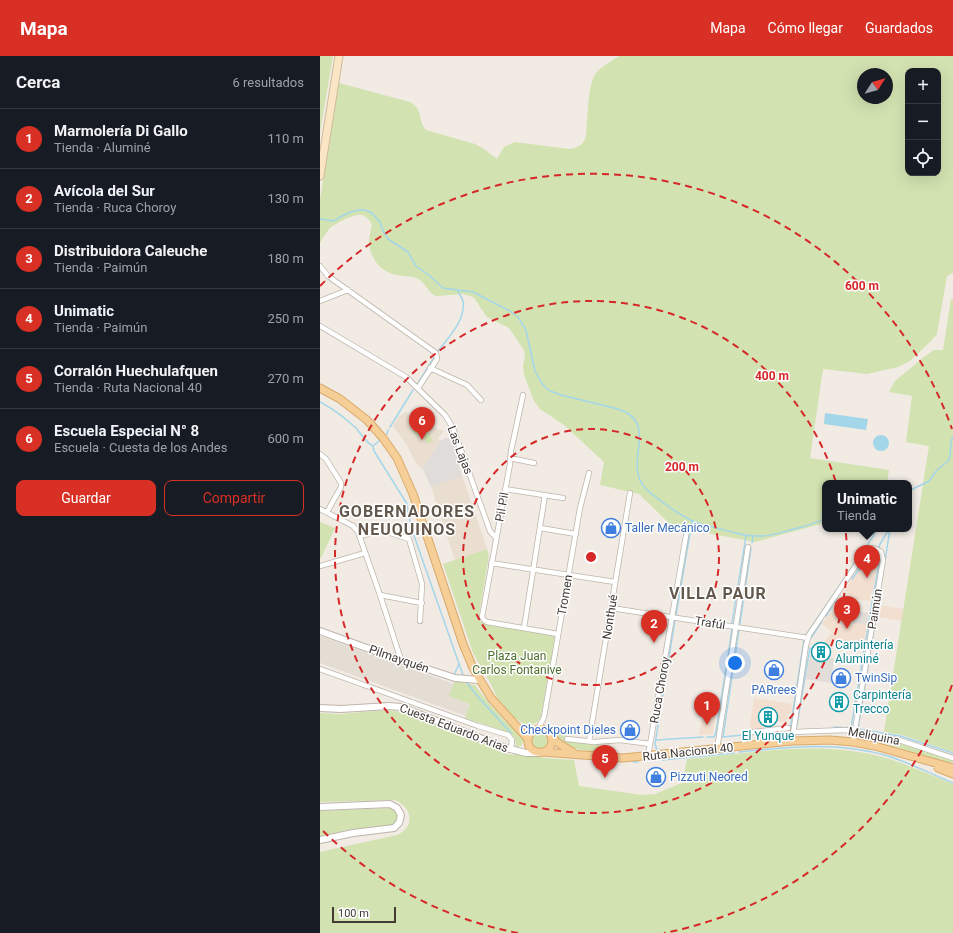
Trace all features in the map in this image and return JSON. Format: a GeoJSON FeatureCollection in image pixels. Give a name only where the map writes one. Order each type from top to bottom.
{"type":"FeatureCollection","features":[{"type":"Feature","properties":{"kind":"main road"},"geometry":{"type":"LineString","coordinates":[[320,176],[340,56]]}},
{"type":"Feature","properties":{"kind":"main road"},"geometry":{"type":"LineString","coordinates":[[322,390],[349,406],[371,424],[386,442],[401,466],[418,507],[465,648],[479,680],[494,701],[528,740],[531,749],[536,752],[542,752],[548,750],[551,746],[552,741],[550,734],[543,729],[525,727],[508,717]]}},
{"type":"Feature","properties":{"kind":"main road"},"geometry":{"type":"LineString","coordinates":[[528,740],[531,732],[537,729]]}},
{"type":"Feature","properties":{"kind":"main road","name":"Ruta Nacional 40"},"geometry":{"type":"LineString","coordinates":[[550,734],[560,744],[577,754]]}},
{"type":"Feature","properties":{"kind":"main road","name":"Ruta Nacional 40"},"geometry":{"type":"LineString","coordinates":[[542,752],[613,758],[648,756],[792,741],[822,740],[853,742],[882,747],[953,768]]}},
{"type":"Feature","properties":{"kind":"main road","name":"Ruta Nacional 40"},"geometry":{"type":"LineString","coordinates":[[916,758],[953,774]]}},
{"type":"Feature","properties":{"kind":"street"},"geometry":{"type":"LineString","coordinates":[[320,266],[328,276],[436,353],[437,358],[418,388]]}},
{"type":"Feature","properties":{"kind":"street"},"geometry":{"type":"LineString","coordinates":[[320,301],[348,290]]}},
{"type":"Feature","properties":{"kind":"street","name":"Las Lajas"},"geometry":{"type":"LineString","coordinates":[[320,326],[403,375],[443,413],[450,423],[490,529],[496,538]]}},
{"type":"Feature","properties":{"kind":"street"},"geometry":{"type":"LineString","coordinates":[[430,368],[468,385],[481,400]]}},
{"type":"Feature","properties":{"kind":"street","name":"Pil Pil"},"geometry":{"type":"LineString","coordinates":[[524,395],[510,458],[482,615],[483,619],[488,622],[524,628]]}},
{"type":"Feature","properties":{"kind":"street"},"geometry":{"type":"LineString","coordinates":[[320,454],[326,459],[341,483],[341,487],[327,512]]}},
{"type":"Feature","properties":{"kind":"street"},"geometry":{"type":"LineString","coordinates":[[510,458],[534,463]]}},
{"type":"Feature","properties":{"kind":"street","name":"Tromen"},"geometry":{"type":"LineString","coordinates":[[537,729],[544,717],[568,575],[582,500],[589,473]]}},
{"type":"Feature","properties":{"kind":"street"},"geometry":{"type":"LineString","coordinates":[[505,489],[563,498]]}},
{"type":"Feature","properties":{"kind":"street","name":"Nonthué"},"geometry":{"type":"LineString","coordinates":[[590,741],[630,493]]}},
{"type":"Feature","properties":{"kind":"street"},"geometry":{"type":"LineString","coordinates":[[545,495],[524,628],[558,634]]}},
{"type":"Feature","properties":{"kind":"street"},"geometry":{"type":"LineString","coordinates":[[320,509],[355,527],[360,536],[401,660]]}},
{"type":"Feature","properties":{"kind":"street"},"geometry":{"type":"LineString","coordinates":[[540,528],[576,534]]}},
{"type":"Feature","properties":{"kind":"street"},"geometry":{"type":"LineString","coordinates":[[360,536],[381,530],[409,539],[421,580],[422,603],[420,621]]}},
{"type":"Feature","properties":{"kind":"street","name":"Ruca Choroy"},"geometry":{"type":"LineString","coordinates":[[648,756],[687,530]]}},
{"type":"Feature","properties":{"kind":"street"},"geometry":{"type":"LineString","coordinates":[[717,749],[748,547]]}},
{"type":"Feature","properties":{"kind":"street","name":"Paimún"},"geometry":{"type":"LineString","coordinates":[[808,638],[865,552],[871,548],[877,549],[882,554],[882,560],[853,742]]}},
{"type":"Feature","properties":{"kind":"street"},"geometry":{"type":"LineString","coordinates":[[320,566],[366,554]]}},
{"type":"Feature","properties":{"kind":"street"},"geometry":{"type":"LineString","coordinates":[[491,563],[615,582]]}},
{"type":"Feature","properties":{"kind":"street"},"geometry":{"type":"LineString","coordinates":[[380,595],[422,603]]}},
{"type":"Feature","properties":{"kind":"street","name":"Trafúl"},"geometry":{"type":"LineString","coordinates":[[611,608],[808,638]]}},
{"type":"Feature","properties":{"kind":"street","name":"Pilmayquén"},"geometry":{"type":"LineString","coordinates":[[320,631],[457,678],[479,680]]}},
{"type":"Feature","properties":{"kind":"street"},"geometry":{"type":"LineString","coordinates":[[792,741],[808,638]]}},
{"type":"Feature","properties":{"kind":"street"},"geometry":{"type":"LineString","coordinates":[[320,669],[478,726],[509,735],[512,740],[513,750]]}},
{"type":"Feature","properties":{"kind":"street","name":"Cuesta Eduardo Arias"},"geometry":{"type":"LineString","coordinates":[[320,708],[341,709],[389,706],[401,707],[513,750],[529,754],[542,752]]}},
{"type":"Feature","properties":{"kind":"street","name":"Tromen"},"geometry":{"type":"LineString","coordinates":[[544,717],[550,734]]}},
{"type":"Feature","properties":{"kind":"street"},"geometry":{"type":"LineString","coordinates":[[744,746],[746,733],[788,728]]}},
{"type":"Feature","properties":{"kind":"street","name":"Meliquina"},"geometry":{"type":"LineString","coordinates":[[793,732],[838,729],[899,740],[953,758]]}},
{"type":"Feature","properties":{"kind":"street"},"geometry":{"type":"LineString","coordinates":[[567,739],[590,741],[620,740],[650,744]]}},
{"type":"Feature","properties":{"kind":"street","name":"Cuesta Eduardo Arias"},"geometry":{"type":"LineString","coordinates":[[513,750],[523,748],[528,740]]}},
{"type":"Feature","properties":{"kind":"street"},"geometry":{"type":"LineString","coordinates":[[320,806],[390,804],[399,810],[401,818],[398,825],[391,829],[353,833],[320,840]]}},
{"type":"Feature","properties":{"kind":"shaded area"},"geometry":{"type":"Polygon","coordinates":[[[406,412],[416,421],[444,431],[438,438],[440,441],[423,469],[416,463],[406,444],[393,426],[399,416],[406,412]]]}},
{"type":"Feature","properties":{"kind":"shaded area"},"geometry":{"type":"Polygon","coordinates":[[[446,438],[451,439],[454,443],[460,459],[458,463],[462,476],[431,487],[423,469],[440,441],[446,438]]]}},
{"type":"Feature","properties":{"kind":"shaded area"},"geometry":{"type":"Polygon","coordinates":[[[458,463],[487,549],[455,560],[428,477],[458,463]]]}},
{"type":"Feature","properties":{"kind":"shaded area"},"geometry":{"type":"Polygon","coordinates":[[[867,558],[878,562],[871,601],[856,599],[844,591],[867,558]]]}},
{"type":"Feature","properties":{"kind":"shaded area"},"geometry":{"type":"Polygon","coordinates":[[[879,605],[904,609],[902,621],[877,617],[879,605]]]}},
{"type":"Feature","properties":{"kind":"shaded area"},"geometry":{"type":"Polygon","coordinates":[[[852,611],[869,613],[867,625],[847,622],[852,611]]]}},
{"type":"Feature","properties":{"kind":"shaded area"},"geometry":{"type":"Polygon","coordinates":[[[830,612],[847,622],[867,625],[863,650],[823,644],[832,632],[822,624],[830,612]]]}},
{"type":"Feature","properties":{"kind":"shaded area"},"geometry":{"type":"Polygon","coordinates":[[[320,636],[454,684],[450,696],[470,704],[466,716],[320,663],[320,636]]]}},
{"type":"Feature","properties":{"kind":"shaded area"},"geometry":{"type":"Polygon","coordinates":[[[810,655],[834,658],[831,683],[806,679],[810,655]]]}},
{"type":"Feature","properties":{"kind":"shaded area"},"geometry":{"type":"Polygon","coordinates":[[[754,698],[792,704],[791,713],[788,713],[787,723],[775,721],[774,727],[772,728],[772,724],[763,723],[762,729],[749,730],[754,698]]]}},
{"type":"Feature","properties":{"kind":"shaded area"},"geometry":{"type":"Polygon","coordinates":[[[704,703],[717,705],[713,734],[699,735],[704,703]]]}},
{"type":"Feature","properties":{"kind":"green space"},"geometry":{"type":"Polygon","coordinates":[[[320,56],[333,56],[320,132],[320,56]]]}},
{"type":"Feature","properties":{"kind":"green space"},"geometry":{"type":"Polygon","coordinates":[[[619,56],[953,56],[953,273],[947,276],[937,334],[910,361],[898,367],[867,374],[823,369],[810,458],[889,470],[887,480],[822,480],[821,524],[755,542],[675,527],[639,494],[600,485],[604,462],[564,425],[540,409],[534,401],[524,375],[524,350],[509,328],[487,317],[474,298],[470,296],[463,294],[436,296],[433,295],[418,279],[400,276],[386,271],[377,263],[371,253],[369,240],[372,224],[363,216],[355,216],[335,224],[329,229],[320,243],[320,200],[339,83],[410,102],[417,108],[423,126],[426,130],[475,144],[497,159],[504,147],[515,142],[569,149],[580,145],[584,141],[586,135],[589,94],[593,78],[598,70],[619,56]]]}},
{"type":"Feature","properties":{"kind":"green space"},"geometry":{"type":"Polygon","coordinates":[[[951,299],[953,299],[953,752],[902,735],[884,732],[929,446],[906,442],[912,396],[889,392],[895,381],[925,356],[934,350],[943,350],[951,299]]]}},
{"type":"Feature","properties":{"kind":"green space"},"geometry":{"type":"Polygon","coordinates":[[[414,421],[417,426],[421,424],[424,430],[427,429],[433,441],[427,444],[422,433],[416,436],[410,424],[414,421]]]}},
{"type":"Feature","properties":{"kind":"green space"},"geometry":{"type":"Polygon","coordinates":[[[320,522],[335,528],[321,558],[320,558],[320,522]]]}},
{"type":"Feature","properties":{"kind":"green space","name":"Plaza Juan Carlos Fontanive"},"geometry":{"type":"Polygon","coordinates":[[[487,549],[489,556],[479,615],[480,621],[555,637],[541,716],[536,723],[528,725],[524,724],[515,718],[497,698],[473,653],[443,564],[487,549]]]}},
{"type":"Feature","properties":{"kind":"green space"},"geometry":{"type":"Polygon","coordinates":[[[455,681],[475,685],[505,721],[517,730],[524,740],[522,745],[516,748],[515,738],[510,733],[465,718],[470,704],[449,696],[455,681]]]}},
{"type":"Feature","properties":{"kind":"green space"},"geometry":{"type":"Polygon","coordinates":[[[387,710],[408,713],[507,754],[514,755],[515,751],[545,758],[574,760],[579,786],[642,795],[655,794],[682,783],[687,759],[760,751],[785,749],[834,749],[882,757],[909,766],[953,784],[953,933],[320,933],[320,852],[397,835],[407,827],[410,817],[405,807],[395,800],[320,802],[320,713],[341,714],[387,710]]]}},
{"type":"Feature","properties":{"kind":"green space"},"geometry":{"type":"Polygon","coordinates":[[[550,730],[565,733],[564,740],[566,742],[599,743],[599,751],[588,751],[570,747],[561,741],[550,730]]]}},
{"type":"Feature","properties":{"kind":"green space"},"geometry":{"type":"Polygon","coordinates":[[[540,732],[546,735],[549,741],[546,747],[540,750],[534,747],[531,741],[534,735],[540,732]]]}},
{"type":"Feature","properties":{"kind":"green space"},"geometry":{"type":"Polygon","coordinates":[[[863,735],[900,742],[953,761],[953,764],[863,737],[863,735]]]}},
{"type":"Feature","properties":{"kind":"green space"},"geometry":{"type":"Polygon","coordinates":[[[389,808],[395,811],[398,816],[398,820],[393,825],[388,827],[348,830],[320,836],[320,811],[389,808]]]}},
{"type":"Feature","properties":{"kind":"water"},"geometry":{"type":"Polygon","coordinates":[[[825,413],[868,419],[866,430],[824,424],[825,413]]]}},
{"type":"Feature","properties":{"kind":"water"},"geometry":{"type":"Polygon","coordinates":[[[878,435],[884,435],[889,440],[887,449],[884,451],[878,451],[873,446],[873,440],[878,435]]]}},
{"type":"Feature","properties":{"kind":"waterway"},"geometry":{"type":"LineString","coordinates":[[320,219],[333,221],[348,213],[358,210],[365,210],[372,213],[380,222],[388,239],[408,252],[416,266],[443,288],[473,292],[510,311],[518,317],[526,330],[535,371],[545,387],[550,391],[561,395],[618,409],[631,415],[637,424],[639,433],[637,467],[639,478],[649,492],[688,519],[700,524],[749,536],[778,534],[810,525],[822,520]]}},
{"type":"Feature","properties":{"kind":"waterway"},"geometry":{"type":"LineString","coordinates":[[438,351],[451,334],[462,315],[463,301],[457,290]]}},
{"type":"Feature","properties":{"kind":"waterway"},"geometry":{"type":"LineString","coordinates":[[418,383],[435,356]]}},
{"type":"Feature","properties":{"kind":"waterway"},"geometry":{"type":"LineString","coordinates":[[390,427],[413,390]]}},
{"type":"Feature","properties":{"kind":"waterway"},"geometry":{"type":"LineString","coordinates":[[320,402],[348,421],[356,428],[366,441],[373,446],[374,451],[407,504]]}},
{"type":"Feature","properties":{"kind":"waterway"},"geometry":{"type":"LineString","coordinates":[[387,434],[388,430]]}},
{"type":"Feature","properties":{"kind":"waterway"},"geometry":{"type":"LineString","coordinates":[[912,490],[929,481],[937,470],[948,461],[953,437]]}},
{"type":"Feature","properties":{"kind":"waterway"},"geometry":{"type":"LineString","coordinates":[[373,446],[380,440]]}},
{"type":"Feature","properties":{"kind":"waterway"},"geometry":{"type":"LineString","coordinates":[[407,506],[412,530],[463,675]]}},
{"type":"Feature","properties":{"kind":"waterway"},"geometry":{"type":"LineString","coordinates":[[676,615],[692,521]]}},
{"type":"Feature","properties":{"kind":"waterway"},"geometry":{"type":"LineString","coordinates":[[806,635],[876,532]]}},
{"type":"Feature","properties":{"kind":"waterway"},"geometry":{"type":"LineString","coordinates":[[879,548],[887,532]]}},
{"type":"Feature","properties":{"kind":"waterway"},"geometry":{"type":"LineString","coordinates":[[885,561],[890,532]]}},
{"type":"Feature","properties":{"kind":"waterway"},"geometry":{"type":"LineString","coordinates":[[732,623],[746,536]]}},
{"type":"Feature","properties":{"kind":"waterway"},"geometry":{"type":"LineString","coordinates":[[752,543],[753,536]]}},
{"type":"Feature","properties":{"kind":"waterway"},"geometry":{"type":"LineString","coordinates":[[740,624],[751,548]]}},
{"type":"Feature","properties":{"kind":"waterway"},"geometry":{"type":"LineString","coordinates":[[852,579],[869,555]]}},
{"type":"Feature","properties":{"kind":"waterway"},"geometry":{"type":"LineString","coordinates":[[851,728],[880,556]]}},
{"type":"Feature","properties":{"kind":"waterway"},"geometry":{"type":"LineString","coordinates":[[826,616],[832,607]]}},
{"type":"Feature","properties":{"kind":"waterway"},"geometry":{"type":"LineString","coordinates":[[858,729],[876,616]]}},
{"type":"Feature","properties":{"kind":"waterway"},"geometry":{"type":"LineString","coordinates":[[657,750],[655,744],[675,620]]}},
{"type":"Feature","properties":{"kind":"waterway"},"geometry":{"type":"LineString","coordinates":[[811,638],[822,621]]}},
{"type":"Feature","properties":{"kind":"waterway"},"geometry":{"type":"LineString","coordinates":[[707,737],[714,737],[716,732],[732,629]]}},
{"type":"Feature","properties":{"kind":"waterway"},"geometry":{"type":"LineString","coordinates":[[723,737],[739,630]]}},
{"type":"Feature","properties":{"kind":"waterway"},"geometry":{"type":"LineString","coordinates":[[790,730],[804,640]]}},
{"type":"Feature","properties":{"kind":"waterway"},"geometry":{"type":"LineString","coordinates":[[796,730],[810,648]]}},
{"type":"Feature","properties":{"kind":"waterway"},"geometry":{"type":"LineString","coordinates":[[454,675],[459,664]]}},
{"type":"Feature","properties":{"kind":"waterway"},"geometry":{"type":"LineString","coordinates":[[467,683],[511,733]]}},
{"type":"Feature","properties":{"kind":"waterway"},"geometry":{"type":"LineString","coordinates":[[834,727],[853,728]]}},
{"type":"Feature","properties":{"kind":"waterway"},"geometry":{"type":"LineString","coordinates":[[858,729],[900,736],[953,753]]}},
{"type":"Feature","properties":{"kind":"waterway"},"geometry":{"type":"LineString","coordinates":[[722,737],[743,735]]}},
{"type":"Feature","properties":{"kind":"waterway"},"geometry":{"type":"LineString","coordinates":[[656,740],[703,737]]}},
{"type":"Feature","properties":{"kind":"waterway"},"geometry":{"type":"LineString","coordinates":[[739,752],[814,746],[851,748],[888,756],[953,783]]}},
{"type":"Feature","properties":{"kind":"waterway"},"geometry":{"type":"LineString","coordinates":[[662,760],[734,753]]}},
{"type":"Feature","properties":{"kind":"waterway"},"geometry":{"type":"LineString","coordinates":[[597,762],[615,764]]}},
{"type":"Feature","properties":{"kind":"waterway"},"geometry":{"type":"LineString","coordinates":[[633,762],[638,762]]}},
{"type":"Feature","properties":{"kind":"place","name":"Escuela Especial N° 8"},"geometry":{"type":"Point","coordinates":[422,440]}},
{"type":"Feature","properties":{"kind":"place","name":"Taller Mecánico"},"geometry":{"type":"Point","coordinates":[611,528]}},
{"type":"Feature","properties":{"kind":"place","name":"Unimatic"},"geometry":{"type":"Point","coordinates":[867,578]}},
{"type":"Feature","properties":{"kind":"place","name":"Distribuidora Caleuche"},"geometry":{"type":"Point","coordinates":[847,629]}},
{"type":"Feature","properties":{"kind":"place","name":"Avícola del Sur"},"geometry":{"type":"Point","coordinates":[654,643]}},
{"type":"Feature","properties":{"kind":"place","name":"Carpintería Aluminé"},"geometry":{"type":"Point","coordinates":[821,652]}},
{"type":"Feature","properties":{"kind":"place","name":"PARrees"},"geometry":{"type":"Point","coordinates":[774,670]}},
{"type":"Feature","properties":{"kind":"place","name":"TwinSip"},"geometry":{"type":"Point","coordinates":[841,678]}},
{"type":"Feature","properties":{"kind":"place","name":"Carpintería Trecco"},"geometry":{"type":"Point","coordinates":[839,702]}},
{"type":"Feature","properties":{"kind":"place","name":"El Yunque"},"geometry":{"type":"Point","coordinates":[768,717]}},
{"type":"Feature","properties":{"kind":"place","name":"Marmolería Di Gallo"},"geometry":{"type":"Point","coordinates":[707,725]}},
{"type":"Feature","properties":{"kind":"place","name":"Checkpoint Dieles"},"geometry":{"type":"Point","coordinates":[630,730]}},
{"type":"Feature","properties":{"kind":"place","name":"Pizzuti Neored"},"geometry":{"type":"Point","coordinates":[656,777]}},
{"type":"Feature","properties":{"kind":"place","name":"Corralón Huechulafquen"},"geometry":{"type":"Point","coordinates":[605,778]}},
{"type":"Feature","properties":{"kind":"district","name":"GOBERNADORES NEUQUINOS"},"geometry":{"type":"Point","coordinates":[407,520]}},
{"type":"Feature","properties":{"kind":"district","name":"VILLA PAUR"},"geometry":{"type":"Point","coordinates":[718,593]}}]}
